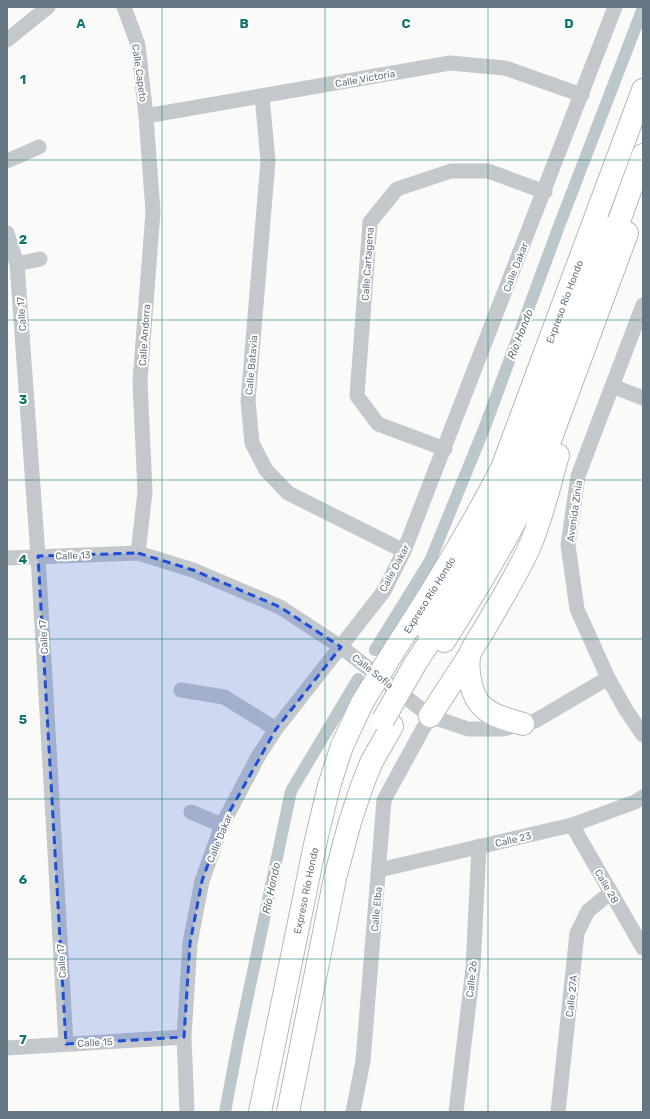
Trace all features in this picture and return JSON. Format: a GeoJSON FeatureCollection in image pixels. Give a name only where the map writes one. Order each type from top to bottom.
{"type":"FeatureCollection","features":[{"type":"Feature","properties":{"kind":"highway","name":"Expreso Río Hondo"},"geometry":{"type":"LineString","coordinates":[[260,1112],[323,810],[342,746],[377,715],[410,661],[448,566],[469,531],[502,468],[643,90]]}},
{"type":"Feature","properties":{"kind":"highway"},"geometry":{"type":"LineString","coordinates":[[410,661],[497,516],[529,449],[643,131]]}},
{"type":"Feature","properties":{"kind":"highway"},"geometry":{"type":"LineString","coordinates":[[410,661],[478,566],[512,507],[535,458],[643,155]]}},
{"type":"Feature","properties":{"kind":"highway","name":"Expreso Río Hondo"},"geometry":{"type":"LineString","coordinates":[[288,1112],[336,878],[353,813],[372,763],[377,715],[410,661],[485,577],[519,516],[533,486],[643,190]]}},
{"type":"Feature","properties":{"kind":"highway"},"geometry":{"type":"LineString","coordinates":[[430,716],[469,656],[529,548],[545,500],[567,420],[567,393]]}},
{"type":"Feature","properties":{"kind":"highway"},"geometry":{"type":"LineString","coordinates":[[469,656],[470,681],[477,700],[483,708],[501,718],[523,724]]}},
{"type":"Feature","properties":{"kind":"street"},"geometry":{"type":"LineString","coordinates":[[7,40],[48,7]]}},
{"type":"Feature","properties":{"kind":"street","name":"Calle Capeto"},"geometry":{"type":"LineString","coordinates":[[124,7],[138,45],[146,116]]}},
{"type":"Feature","properties":{"kind":"street","name":"Calle Dakar"},"geometry":{"type":"LineString","coordinates":[[188,1112],[184,1037],[190,943],[202,881],[222,825],[259,754],[276,728],[341,647],[384,590],[404,551],[545,192],[615,7]]}},
{"type":"Feature","properties":{"kind":"street","name":"Calle Victoria"},"geometry":{"type":"LineString","coordinates":[[146,116],[450,62],[505,68],[582,95]]}},
{"type":"Feature","properties":{"kind":"street","name":"Calle Batavia"},"geometry":{"type":"LineString","coordinates":[[262,96],[268,161],[248,401],[252,443],[266,470],[288,493],[404,551]]}},
{"type":"Feature","properties":{"kind":"street","name":"Calle Andorra"},"geometry":{"type":"LineString","coordinates":[[138,553],[145,492],[140,381],[153,212],[146,116]]}},
{"type":"Feature","properties":{"kind":"street"},"geometry":{"type":"LineString","coordinates":[[7,161],[39,147]]}},
{"type":"Feature","properties":{"kind":"street","name":"Calle Cartagena"},"geometry":{"type":"LineString","coordinates":[[445,449],[378,424],[357,396],[370,222],[397,189],[451,171],[488,171],[545,192]]}},
{"type":"Feature","properties":{"kind":"street","name":"Calle 17"},"geometry":{"type":"LineString","coordinates":[[7,233],[17,264],[38,556],[66,1044]]}},
{"type":"Feature","properties":{"kind":"street"},"geometry":{"type":"LineString","coordinates":[[17,264],[40,259]]}},
{"type":"Feature","properties":{"kind":"street","name":"Avenida Zinia"},"geometry":{"type":"LineString","coordinates":[[643,305],[578,476],[568,545],[577,609],[608,678],[626,710],[643,735]]}},
{"type":"Feature","properties":{"kind":"street"},"geometry":{"type":"LineString","coordinates":[[612,386],[643,398]]}},
{"type":"Feature","properties":{"kind":"street","name":"Calle 13"},"geometry":{"type":"LineString","coordinates":[[7,558],[138,553]]}},
{"type":"Feature","properties":{"kind":"street","name":"Calle Sofía"},"geometry":{"type":"LineString","coordinates":[[138,553],[193,570],[280,607],[341,647],[430,716],[468,729],[503,729],[534,721],[608,678]]}},
{"type":"Feature","properties":{"kind":"street"},"geometry":{"type":"LineString","coordinates":[[181,690],[224,697],[276,728]]}},
{"type":"Feature","properties":{"kind":"street","name":"Calle Elba"},"geometry":{"type":"LineString","coordinates":[[353,1112],[363,1061],[384,800],[430,716]]}},
{"type":"Feature","properties":{"kind":"street","name":"Calle 23"},"geometry":{"type":"LineString","coordinates":[[379,870],[572,825],[635,802],[643,797]]}},
{"type":"Feature","properties":{"kind":"street"},"geometry":{"type":"LineString","coordinates":[[191,812],[222,825]]}},
{"type":"Feature","properties":{"kind":"street","name":"Calle 28"},"geometry":{"type":"LineString","coordinates":[[572,825],[643,948]]}},
{"type":"Feature","properties":{"kind":"street","name":"Calle 26"},"geometry":{"type":"LineString","coordinates":[[456,1112],[473,968],[480,846]]}},
{"type":"Feature","properties":{"kind":"street","name":"Calle 27A"},"geometry":{"type":"LineString","coordinates":[[558,1112],[578,933],[588,911],[611,892]]}},
{"type":"Feature","properties":{"kind":"street","name":"Calle 15"},"geometry":{"type":"LineString","coordinates":[[7,1048],[184,1037]]}},
{"type":"Feature","properties":{"kind":"highlighted area"},"geometry":{"type":"Polygon","coordinates":[[[138,553],[193,570],[280,607],[341,647],[276,729],[222,825],[202,881],[190,943],[184,1037],[66,1044],[38,556],[138,553]]]}},
{"type":"Feature","properties":{"kind":"waterway","name":"Río Hondo"},"geometry":{"type":"LineString","coordinates":[[375,650],[430,561],[484,429],[559,226],[643,8]]}},
{"type":"Feature","properties":{"kind":"waterway","name":"Río Hondo"},"geometry":{"type":"LineString","coordinates":[[225,1112],[291,791],[358,679]]}}]}
